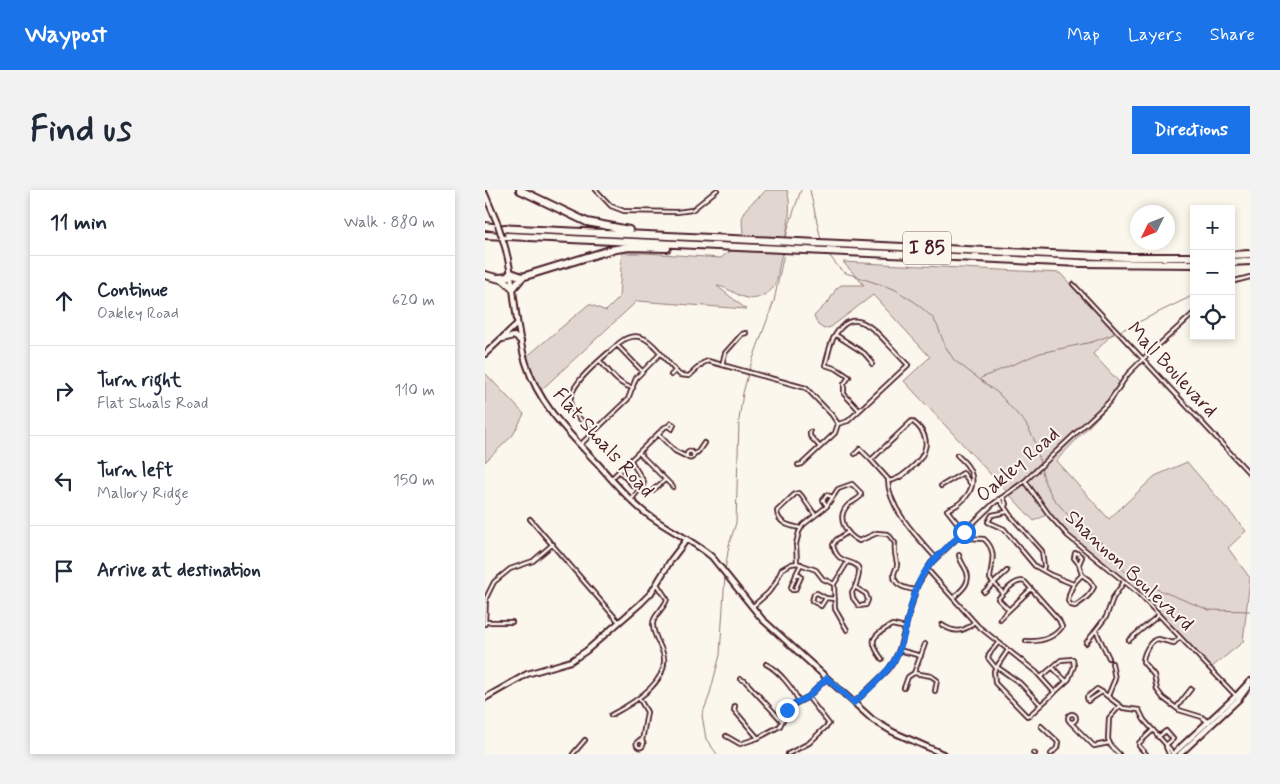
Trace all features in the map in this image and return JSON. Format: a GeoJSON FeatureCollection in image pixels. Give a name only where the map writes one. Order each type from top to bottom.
{"type":"FeatureCollection","features":[{"type":"Feature","properties":{"kind":"highway"},"geometry":{"type":"LineString","coordinates":[[520,190],[587,222],[660,235]]}},
{"type":"Feature","properties":{"kind":"highway","name":"I 85"},"geometry":{"type":"LineString","coordinates":[[485,226],[1050,254],[1190,257]]}},
{"type":"Feature","properties":{"kind":"highway","name":"I 85"},"geometry":{"type":"LineString","coordinates":[[485,235],[926,254],[1081,263],[1190,264]]}},
{"type":"Feature","properties":{"kind":"highway"},"geometry":{"type":"LineString","coordinates":[[500,278],[513,288],[522,277],[610,250],[629,247],[734,246]]}},
{"type":"Feature","properties":{"kind":"highway"},"geometry":{"type":"LineString","coordinates":[[1235,255],[1250,254]]}},
{"type":"Feature","properties":{"kind":"highway"},"geometry":{"type":"LineString","coordinates":[[1235,263],[1250,261]]}},
{"type":"Feature","properties":{"kind":"highway"},"geometry":{"type":"LineString","coordinates":[[1235,263],[1250,265]]}},
{"type":"Feature","properties":{"kind":"highway"},"geometry":{"type":"LineString","coordinates":[[485,275],[500,278],[507,277],[511,273],[522,277]]}},
{"type":"Feature","properties":{"kind":"street"},"geometry":{"type":"LineString","coordinates":[[596,190],[611,206],[624,211],[677,212],[693,210],[717,190]]}},
{"type":"Feature","properties":{"kind":"street","name":"Flat Shoals Road"},"geometry":{"type":"LineString","coordinates":[[485,194],[505,245],[511,273],[517,324],[528,371],[540,396],[555,418],[631,500],[651,517],[712,557],[752,607],[770,626],[873,720],[886,729],[932,752],[943,754]]}},
{"type":"Feature","properties":{"kind":"street"},"geometry":{"type":"LineString","coordinates":[[1235,281],[1250,277]]}},
{"type":"Feature","properties":{"kind":"street","name":"Mall Boulevard"},"geometry":{"type":"LineString","coordinates":[[1073,284],[1250,474]]}},
{"type":"Feature","properties":{"kind":"street","name":"Oakley Road"},"geometry":{"type":"LineString","coordinates":[[854,703],[888,670],[899,650],[916,590],[927,569],[936,558],[1001,498],[1025,481],[1109,402],[1129,374],[1142,360],[1190,317]]}},
{"type":"Feature","properties":{"kind":"street"},"geometry":{"type":"LineString","coordinates":[[838,424],[848,421],[908,366],[873,328],[865,323],[854,321],[846,324],[832,341],[825,365],[840,370],[849,377],[843,386],[844,394],[859,410]]}},
{"type":"Feature","properties":{"kind":"street"},"geometry":{"type":"LineString","coordinates":[[485,354],[517,324]]}},
{"type":"Feature","properties":{"kind":"street"},"geometry":{"type":"LineString","coordinates":[[722,365],[726,350],[746,333]]}},
{"type":"Feature","properties":{"kind":"street"},"geometry":{"type":"LineString","coordinates":[[593,432],[571,408],[570,400],[575,384],[617,345],[633,335],[640,336],[649,341],[680,375],[689,376],[703,363],[709,361],[806,388],[838,424]]}},
{"type":"Feature","properties":{"kind":"street"},"geometry":{"type":"LineString","coordinates":[[836,335],[864,353],[871,361],[871,364]]}},
{"type":"Feature","properties":{"kind":"street"},"geometry":{"type":"LineString","coordinates":[[499,341],[514,336],[521,341]]}},
{"type":"Feature","properties":{"kind":"street"},"geometry":{"type":"LineString","coordinates":[[617,345],[642,371]]}},
{"type":"Feature","properties":{"kind":"street"},"geometry":{"type":"LineString","coordinates":[[580,444],[628,399],[635,378],[660,354]]}},
{"type":"Feature","properties":{"kind":"street"},"geometry":{"type":"LineString","coordinates":[[600,361],[617,380],[625,386],[633,388]]}},
{"type":"Feature","properties":{"kind":"street"},"geometry":{"type":"LineString","coordinates":[[671,375],[675,371]]}},
{"type":"Feature","properties":{"kind":"street"},"geometry":{"type":"LineString","coordinates":[[871,460],[912,421],[920,428],[926,444],[924,453],[914,467],[901,477],[888,481]]}},
{"type":"Feature","properties":{"kind":"street"},"geometry":{"type":"LineString","coordinates":[[798,465],[802,464],[835,432],[838,424]]}},
{"type":"Feature","properties":{"kind":"street"},"geometry":{"type":"LineString","coordinates":[[611,479],[668,426]]}},
{"type":"Feature","properties":{"kind":"street"},"geometry":{"type":"LineString","coordinates":[[809,432],[810,436],[820,447]]}},
{"type":"Feature","properties":{"kind":"street"},"geometry":{"type":"LineString","coordinates":[[658,434],[675,451],[687,457],[689,451],[693,454],[698,452],[704,443]]}},
{"type":"Feature","properties":{"kind":"street"},"geometry":{"type":"LineString","coordinates":[[855,454],[860,449],[888,479],[889,492],[908,526],[936,558]]}},
{"type":"Feature","properties":{"kind":"street"},"geometry":{"type":"LineString","coordinates":[[639,452],[673,487]]}},
{"type":"Feature","properties":{"kind":"street"},"geometry":{"type":"LineString","coordinates":[[957,455],[970,472],[972,485],[964,499],[947,510],[969,538],[983,539],[991,546],[993,560],[990,579],[1003,593]]}},
{"type":"Feature","properties":{"kind":"street"},"geometry":{"type":"LineString","coordinates":[[631,460],[645,482],[631,500]]}},
{"type":"Feature","properties":{"kind":"street"},"geometry":{"type":"LineString","coordinates":[[617,472],[633,486]]}},
{"type":"Feature","properties":{"kind":"street"},"geometry":{"type":"LineString","coordinates":[[941,486],[963,474],[972,485]]}},
{"type":"Feature","properties":{"kind":"street"},"geometry":{"type":"LineString","coordinates":[[653,490],[665,480]]}},
{"type":"Feature","properties":{"kind":"street","name":"Shannon Boulevard"},"geometry":{"type":"LineString","coordinates":[[1025,481],[1050,516],[1068,536],[1124,582],[1159,615],[1238,697]]}},
{"type":"Feature","properties":{"kind":"street"},"geometry":{"type":"LineString","coordinates":[[796,575],[799,574],[801,577],[795,590],[792,590],[791,587],[799,563],[796,544],[801,528],[827,506],[838,489],[850,484],[854,485],[861,493],[861,496],[848,506],[843,514],[842,523],[848,532],[859,541],[877,533],[888,534],[895,543],[893,553],[897,566],[894,572],[895,579],[901,587],[916,590]]}},
{"type":"Feature","properties":{"kind":"street"},"geometry":{"type":"LineString","coordinates":[[801,528],[789,526],[780,521],[777,511],[798,493],[815,515]]}},
{"type":"Feature","properties":{"kind":"street"},"geometry":{"type":"LineString","coordinates":[[827,506],[823,500],[827,495],[832,497]]}},
{"type":"Feature","properties":{"kind":"street"},"geometry":{"type":"LineString","coordinates":[[1001,498],[1006,504],[1006,509],[1042,551],[1043,570]]}},
{"type":"Feature","properties":{"kind":"street"},"geometry":{"type":"LineString","coordinates":[[1006,509],[1000,513],[992,514],[988,522],[1004,529],[1035,566],[1051,576],[1073,584]]}},
{"type":"Feature","properties":{"kind":"street"},"geometry":{"type":"LineString","coordinates":[[531,519],[620,622]]}},
{"type":"Feature","properties":{"kind":"street"},"geometry":{"type":"LineString","coordinates":[[848,532],[835,540],[833,545],[836,555],[847,563],[857,565],[860,570],[855,587],[852,589],[852,595],[859,606],[866,605],[869,600],[867,596],[855,587]]}},
{"type":"Feature","properties":{"kind":"street"},"geometry":{"type":"LineString","coordinates":[[485,698],[527,674],[577,658],[640,604],[657,584],[671,560],[687,540]]}},
{"type":"Feature","properties":{"kind":"street"},"geometry":{"type":"LineString","coordinates":[[512,622],[485,623],[486,598],[494,582],[511,569],[533,561],[553,544]]}},
{"type":"Feature","properties":{"kind":"street"},"geometry":{"type":"LineString","coordinates":[[953,598],[963,589],[967,580],[967,572],[960,561],[959,555]]}},
{"type":"Feature","properties":{"kind":"street"},"geometry":{"type":"LineString","coordinates":[[752,607],[775,584],[781,569],[791,564],[799,563],[819,572],[823,579],[834,584]]}},
{"type":"Feature","properties":{"kind":"street"},"geometry":{"type":"LineString","coordinates":[[847,563],[834,584],[835,608],[847,630]]}},
{"type":"Feature","properties":{"kind":"street"},"geometry":{"type":"LineString","coordinates":[[1079,564],[1082,575],[1094,586],[1091,593],[1075,606],[1071,605],[1068,600],[1073,584],[1082,575]]}},
{"type":"Feature","properties":{"kind":"street"},"geometry":{"type":"LineString","coordinates":[[927,569],[974,622],[1041,677],[1054,692]]}},
{"type":"Feature","properties":{"kind":"street"},"geometry":{"type":"LineString","coordinates":[[984,592],[1007,571]]}},
{"type":"Feature","properties":{"kind":"street"},"geometry":{"type":"LineString","coordinates":[[1009,610],[998,599],[1018,580],[1025,582],[1059,620],[1062,627],[1058,633],[1045,640],[1027,641]]}},
{"type":"Feature","properties":{"kind":"street"},"geometry":{"type":"LineString","coordinates":[[1085,643],[1106,617],[1113,598],[1124,582]]}},
{"type":"Feature","properties":{"kind":"street"},"geometry":{"type":"LineString","coordinates":[[611,715],[639,698],[655,683],[664,666],[665,658],[653,626],[655,619],[666,605],[667,599],[657,584]]}},
{"type":"Feature","properties":{"kind":"street"},"geometry":{"type":"LineString","coordinates":[[1000,618],[1031,589]]}},
{"type":"Feature","properties":{"kind":"street"},"geometry":{"type":"LineString","coordinates":[[826,598],[821,606],[812,600],[814,594],[817,593],[835,600]]}},
{"type":"Feature","properties":{"kind":"street"},"geometry":{"type":"LineString","coordinates":[[1129,640],[1159,615]]}},
{"type":"Feature","properties":{"kind":"street"},"geometry":{"type":"LineString","coordinates":[[942,626],[951,631],[963,631],[974,622]]}},
{"type":"Feature","properties":{"kind":"street"},"geometry":{"type":"LineString","coordinates":[[882,659],[874,649],[874,638],[892,625],[906,628]]}},
{"type":"Feature","properties":{"kind":"street"},"geometry":{"type":"LineString","coordinates":[[1096,631],[1109,658]]}},
{"type":"Feature","properties":{"kind":"street"},"geometry":{"type":"LineString","coordinates":[[1180,637],[1175,643],[1154,640],[1143,658],[1145,665],[1154,675],[1159,694],[1176,708],[1202,717],[1210,723]]}},
{"type":"Feature","properties":{"kind":"street"},"geometry":{"type":"LineString","coordinates":[[998,643],[988,658],[996,667],[1020,683],[1041,705]]}},
{"type":"Feature","properties":{"kind":"street"},"geometry":{"type":"LineString","coordinates":[[904,688],[909,677],[914,673],[925,644]]}},
{"type":"Feature","properties":{"kind":"street"},"geometry":{"type":"LineString","coordinates":[[899,650],[921,656]]}},
{"type":"Feature","properties":{"kind":"street"},"geometry":{"type":"LineString","coordinates":[[1008,650],[994,671],[995,683],[1027,716],[1066,681],[1073,672],[1073,658],[1063,659],[1041,677]]}},
{"type":"Feature","properties":{"kind":"street"},"geometry":{"type":"LineString","coordinates":[[1108,696],[1115,679],[1112,663]]}},
{"type":"Feature","properties":{"kind":"street"},"geometry":{"type":"LineString","coordinates":[[766,664],[772,667],[788,685],[799,702]]}},
{"type":"Feature","properties":{"kind":"street"},"geometry":{"type":"LineString","coordinates":[[1053,668],[1066,681]]}},
{"type":"Feature","properties":{"kind":"street"},"geometry":{"type":"LineString","coordinates":[[914,673],[931,676],[937,680],[935,691]]}},
{"type":"Feature","properties":{"kind":"street"},"geometry":{"type":"LineString","coordinates":[[726,736],[740,744],[776,729],[782,722],[789,706],[808,697],[827,678]]}},
{"type":"Feature","properties":{"kind":"street"},"geometry":{"type":"LineString","coordinates":[[740,679],[745,681],[782,722]]}},
{"type":"Feature","properties":{"kind":"street"},"geometry":{"type":"LineString","coordinates":[[1180,754],[1250,683]]}},
{"type":"Feature","properties":{"kind":"street"},"geometry":{"type":"LineString","coordinates":[[1102,692],[1090,701],[1087,699],[1097,689],[1102,692],[1108,696],[1119,706],[1126,709],[1139,710],[1144,720],[1172,752],[1171,754],[1210,723]]}},
{"type":"Feature","properties":{"kind":"street"},"geometry":{"type":"LineString","coordinates":[[1176,708],[1191,689]]}},
{"type":"Feature","properties":{"kind":"street"},"geometry":{"type":"LineString","coordinates":[[788,754],[809,743],[829,724],[808,697]]}},
{"type":"Feature","properties":{"kind":"street"},"geometry":{"type":"LineString","coordinates":[[639,698],[647,712],[642,741]]}},
{"type":"Feature","properties":{"kind":"street"},"geometry":{"type":"LineString","coordinates":[[735,706],[734,710],[758,738]]}},
{"type":"Feature","properties":{"kind":"street"},"geometry":{"type":"LineString","coordinates":[[1119,706],[1109,718],[1109,743],[1119,754]]}},
{"type":"Feature","properties":{"kind":"street"},"geometry":{"type":"LineString","coordinates":[[1070,722],[1094,746],[1109,743]]}},
{"type":"Feature","properties":{"kind":"street"},"geometry":{"type":"LineString","coordinates":[[1041,726],[1058,742],[1057,748],[1051,754]]}},
{"type":"Feature","properties":{"kind":"street"},"geometry":{"type":"LineString","coordinates":[[1158,737],[1166,730],[1173,739],[1166,745]]}},
{"type":"Feature","properties":{"kind":"street"},"geometry":{"type":"LineString","coordinates":[[1146,754],[1139,746],[1139,743],[1153,731]]}},
{"type":"Feature","properties":{"kind":"street"},"geometry":{"type":"LineString","coordinates":[[573,754],[585,740]]}},
{"type":"Feature","properties":{"kind":"shaded area"},"geometry":{"type":"Polygon","coordinates":[[[766,190],[787,190],[789,199],[788,226],[777,279],[772,290],[761,297],[752,299],[717,286],[746,309],[637,301],[539,392],[528,374],[524,359],[589,304],[606,311],[619,298],[622,253],[721,258],[741,247],[743,214],[747,207],[766,190]]]}},
{"type":"Feature","properties":{"kind":"shaded area"},"geometry":{"type":"Polygon","coordinates":[[[843,262],[1060,273],[1114,332],[1093,354],[1121,384],[1115,399],[1056,461],[1109,519],[1155,476],[1187,462],[1246,531],[1228,548],[1250,578],[1243,642],[1212,667],[1123,579],[1082,547],[1048,514],[1034,521],[904,381],[930,357],[873,295],[831,327],[824,329],[818,325],[814,316],[829,301],[836,289],[841,285],[864,285],[843,262]]]}},
{"type":"Feature","properties":{"kind":"shaded area"},"geometry":{"type":"Polygon","coordinates":[[[485,373],[524,414],[513,435],[485,462],[485,373]]]}},
{"type":"Feature","properties":{"kind":"waterway"},"geometry":{"type":"LineString","coordinates":[[786,239],[801,190]]}},
{"type":"Feature","properties":{"kind":"waterway"},"geometry":{"type":"LineString","coordinates":[[810,190],[821,240]]}},
{"type":"Feature","properties":{"kind":"waterway"},"geometry":{"type":"LineString","coordinates":[[725,571],[729,545],[736,523],[739,420],[743,393],[750,367],[774,301],[784,253]]}},
{"type":"Feature","properties":{"kind":"waterway"},"geometry":{"type":"LineString","coordinates":[[829,255],[840,269],[846,273],[894,289],[915,302],[933,318],[945,346],[954,360],[999,394],[1026,424],[1034,439],[1045,483],[1053,498],[1069,516],[1103,544],[1126,573],[1149,586],[1209,610],[1250,611]]}},
{"type":"Feature","properties":{"kind":"waterway"},"geometry":{"type":"LineString","coordinates":[[981,378],[1040,353],[1092,342],[1114,334],[1190,297]]}},
{"type":"Feature","properties":{"kind":"waterway"},"geometry":{"type":"LineString","coordinates":[[717,754],[706,739],[702,715],[709,697],[720,655],[725,575]]}},
{"type":"Feature","properties":{"kind":"route"},"geometry":{"type":"LineString","coordinates":[[787,710],[789,706],[808,697],[827,678],[854,703],[888,670],[897,656],[917,586],[923,574],[931,563],[964,532]]}}]}
